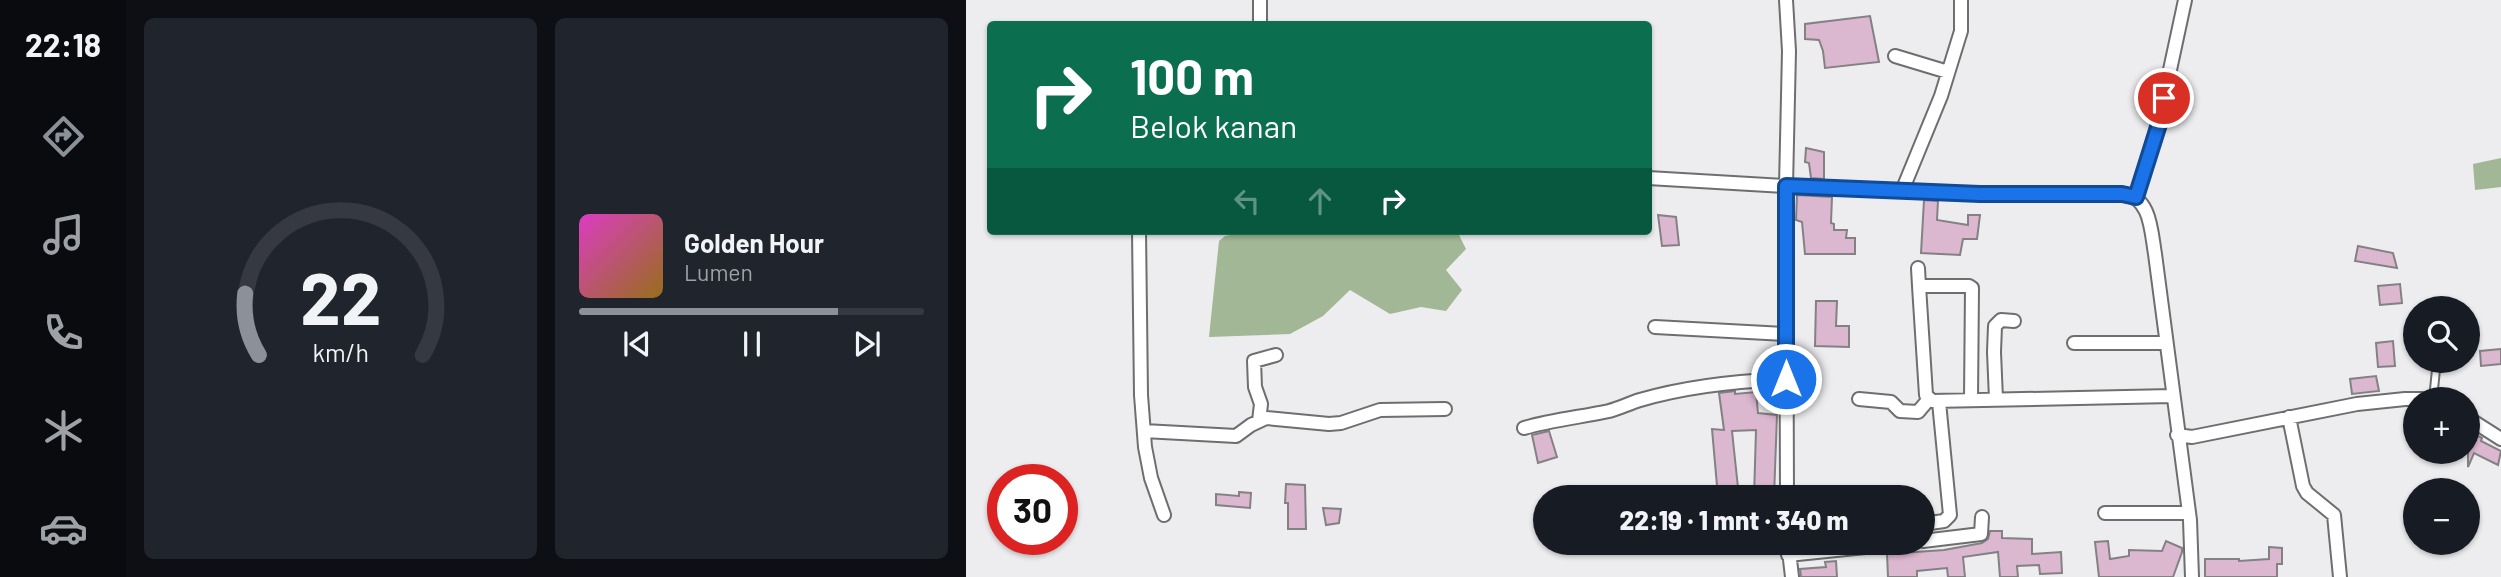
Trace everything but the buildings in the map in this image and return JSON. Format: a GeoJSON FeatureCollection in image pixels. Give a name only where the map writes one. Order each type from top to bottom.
{"type":"FeatureCollection","features":[{"type":"Feature","properties":{"kind":"street"},"geometry":{"type":"LineString","coordinates":[[1260,0],[1260,21]]}},
{"type":"Feature","properties":{"kind":"street"},"geometry":{"type":"LineString","coordinates":[[1786,0],[1789,51],[1786,186],[1787,485]]}},
{"type":"Feature","properties":{"kind":"street"},"geometry":{"type":"LineString","coordinates":[[1902,191],[1941,96],[1961,31],[1961,0]]}},
{"type":"Feature","properties":{"kind":"street"},"geometry":{"type":"LineString","coordinates":[[2136,197],[2160,121],[2185,0]]}},
{"type":"Feature","properties":{"kind":"street"},"geometry":{"type":"LineString","coordinates":[[1895,56],[1948,72]]}},
{"type":"Feature","properties":{"kind":"street"},"geometry":{"type":"LineString","coordinates":[[1652,178],[1902,191],[2122,194],[2136,197],[2147,212],[2155,254],[2189,513],[2192,577]]}},
{"type":"Feature","properties":{"kind":"street"},"geometry":{"type":"LineString","coordinates":[[1139,235],[1144,432],[1151,478],[1164,515]]}},
{"type":"Feature","properties":{"kind":"street"},"geometry":{"type":"LineString","coordinates":[[1918,268],[1926,395],[1934,401],[1950,515],[1944,521],[1935,522]]}},
{"type":"Feature","properties":{"kind":"street"},"geometry":{"type":"LineString","coordinates":[[1919,286],[1950,285],[1972,288],[1971,399]]}},
{"type":"Feature","properties":{"kind":"street"},"geometry":{"type":"LineString","coordinates":[[1996,399],[1995,328],[2001,320],[2014,321]]}},
{"type":"Feature","properties":{"kind":"street"},"geometry":{"type":"LineString","coordinates":[[1655,327],[1786,334]]}},
{"type":"Feature","properties":{"kind":"street"},"geometry":{"type":"LineString","coordinates":[[2074,343],[2166,343]]}},
{"type":"Feature","properties":{"kind":"street"},"geometry":{"type":"LineString","coordinates":[[1259,421],[1261,404],[1255,387],[1254,360],[1276,355]]}},
{"type":"Feature","properties":{"kind":"street"},"geometry":{"type":"LineString","coordinates":[[1524,428],[1558,419],[1610,411],[1641,400],[1703,386],[1786,379]]}},
{"type":"Feature","properties":{"kind":"street"},"geometry":{"type":"LineString","coordinates":[[1859,399],[1891,402],[1900,411],[1918,412],[1934,401],[2172,396]]}},
{"type":"Feature","properties":{"kind":"street"},"geometry":{"type":"LineString","coordinates":[[2177,435],[2192,437],[2357,404],[2403,399]]}},
{"type":"Feature","properties":{"kind":"street"},"geometry":{"type":"LineString","coordinates":[[1144,432],[1236,436],[1266,418],[1329,424],[1380,410],[1445,409]]}},
{"type":"Feature","properties":{"kind":"street"},"geometry":{"type":"LineString","coordinates":[[2289,417],[2303,486],[2307,493],[2334,515],[2340,577]]}},
{"type":"Feature","properties":{"kind":"street"},"geometry":{"type":"LineString","coordinates":[[2480,426],[2501,439]]}},
{"type":"Feature","properties":{"kind":"street"},"geometry":{"type":"LineString","coordinates":[[2105,513],[2189,513]]}},
{"type":"Feature","properties":{"kind":"street"},"geometry":{"type":"LineString","coordinates":[[1935,540],[1981,534],[1982,517]]}},
{"type":"Feature","properties":{"kind":"street"},"geometry":{"type":"LineString","coordinates":[[1789,555],[1791,577]]}},
{"type":"Feature","properties":{"kind":"green space"},"geometry":{"type":"Polygon","coordinates":[[[2501,158],[2501,187],[2475,190],[2473,164],[2501,158]]]}},
{"type":"Feature","properties":{"kind":"green space"},"geometry":{"type":"Polygon","coordinates":[[[1459,235],[1466,249],[1446,270],[1462,290],[1446,311],[1421,307],[1390,314],[1350,290],[1323,316],[1290,334],[1209,337],[1219,241],[1225,236],[1459,235]]]}},
{"type":"Feature","properties":{"kind":"route"},"geometry":{"type":"LineString","coordinates":[[1786,379],[1786,186],[1980,194],[2122,194],[2136,197],[2160,121],[2164,98]]}}]}
